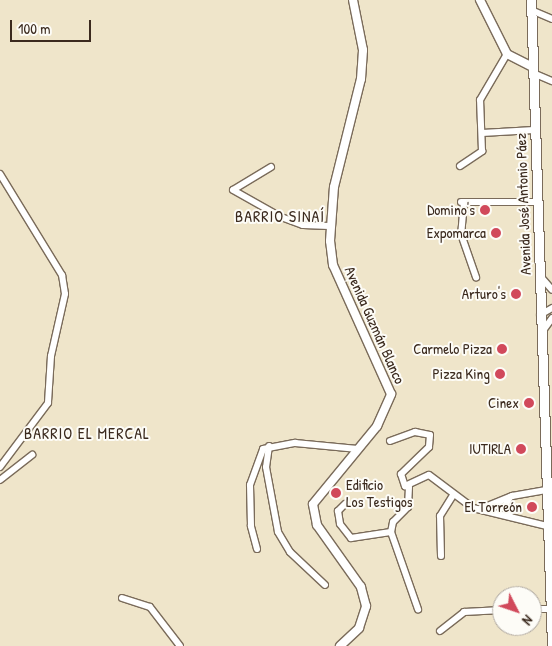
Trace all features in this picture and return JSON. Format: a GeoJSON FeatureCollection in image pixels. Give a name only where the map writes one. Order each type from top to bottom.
{"type":"FeatureCollection","features":[{"type":"Feature","properties":{"kind":"main road","name":"Avenida José Antonio Páez"},"geometry":{"type":"LineString","coordinates":[[531,0],[535,202],[541,333],[548,428],[547,526],[552,646]]}},
{"type":"Feature","properties":{"kind":"street","name":"Avenida Guzmán Blanco"},"geometry":{"type":"LineString","coordinates":[[340,646],[359,628],[366,606],[361,587],[317,525],[313,504],[385,416],[392,394],[333,265],[329,226],[340,157],[357,107],[361,79],[363,50],[353,0]]}},
{"type":"Feature","properties":{"kind":"street"},"geometry":{"type":"LineString","coordinates":[[480,0],[507,54],[552,81]]}},
{"type":"Feature","properties":{"kind":"street"},"geometry":{"type":"LineString","coordinates":[[531,10],[552,18]]}},
{"type":"Feature","properties":{"kind":"street"},"geometry":{"type":"LineString","coordinates":[[460,166],[482,151],[480,100],[507,54]]}},
{"type":"Feature","properties":{"kind":"street"},"geometry":{"type":"LineString","coordinates":[[517,59],[533,57]]}},
{"type":"Feature","properties":{"kind":"street"},"geometry":{"type":"LineString","coordinates":[[482,132],[534,130]]}},
{"type":"Feature","properties":{"kind":"street"},"geometry":{"type":"LineString","coordinates":[[270,168],[233,190],[281,217],[303,225],[329,226]]}},
{"type":"Feature","properties":{"kind":"street"},"geometry":{"type":"LineString","coordinates":[[0,174],[3,187],[62,275],[65,294],[51,356],[48,403],[0,467]]}},
{"type":"Feature","properties":{"kind":"street"},"geometry":{"type":"LineString","coordinates":[[476,278],[461,234],[462,202],[535,202]]}},
{"type":"Feature","properties":{"kind":"street"},"geometry":{"type":"LineString","coordinates":[[538,273],[552,290]]}},
{"type":"Feature","properties":{"kind":"street"},"geometry":{"type":"LineString","coordinates":[[540,315],[552,308]]}},
{"type":"Feature","properties":{"kind":"street"},"geometry":{"type":"LineString","coordinates":[[541,333],[552,318]]}},
{"type":"Feature","properties":{"kind":"street"},"geometry":{"type":"LineString","coordinates":[[390,441],[415,432],[430,435],[428,447],[401,474],[401,483],[409,487]]}},
{"type":"Feature","properties":{"kind":"street"},"geometry":{"type":"LineString","coordinates":[[257,549],[251,526],[250,485],[257,459],[269,446],[309,443],[358,449]]}},
{"type":"Feature","properties":{"kind":"street"},"geometry":{"type":"LineString","coordinates":[[269,446],[266,467],[278,532],[290,552],[325,585]]}},
{"type":"Feature","properties":{"kind":"street"},"geometry":{"type":"LineString","coordinates":[[0,480],[32,456]]}},
{"type":"Feature","properties":{"kind":"street"},"geometry":{"type":"LineString","coordinates":[[409,487],[429,475],[454,495],[480,509],[547,526]]}},
{"type":"Feature","properties":{"kind":"street"},"geometry":{"type":"LineString","coordinates":[[409,487],[408,507],[393,522],[391,532],[418,609]]}},
{"type":"Feature","properties":{"kind":"street"},"geometry":{"type":"LineString","coordinates":[[480,509],[512,496],[547,490]]}},
{"type":"Feature","properties":{"kind":"street"},"geometry":{"type":"LineString","coordinates":[[441,556],[440,516],[454,495]]}},
{"type":"Feature","properties":{"kind":"street"},"geometry":{"type":"LineString","coordinates":[[511,517],[505,506],[512,496]]}},
{"type":"Feature","properties":{"kind":"street"},"geometry":{"type":"LineString","coordinates":[[345,504],[338,512],[340,524],[351,538],[391,532]]}},
{"type":"Feature","properties":{"kind":"street"},"geometry":{"type":"LineString","coordinates":[[122,598],[150,607],[180,646]]}},
{"type":"Feature","properties":{"kind":"street"},"geometry":{"type":"LineString","coordinates":[[542,609],[550,609]]}},
{"type":"Feature","properties":{"kind":"street"},"geometry":{"type":"LineString","coordinates":[[440,631],[464,612],[492,611]]}},
{"type":"Feature","properties":{"kind":"place","name":"Domino's"},"geometry":{"type":"Point","coordinates":[485,210]}},
{"type":"Feature","properties":{"kind":"place","name":"Expomarca"},"geometry":{"type":"Point","coordinates":[496,233]}},
{"type":"Feature","properties":{"kind":"place","name":"Arturo's"},"geometry":{"type":"Point","coordinates":[516,294]}},
{"type":"Feature","properties":{"kind":"place","name":"Carmelo Pizza"},"geometry":{"type":"Point","coordinates":[502,349]}},
{"type":"Feature","properties":{"kind":"place","name":"Pizza King"},"geometry":{"type":"Point","coordinates":[500,374]}},
{"type":"Feature","properties":{"kind":"place","name":"Cinex"},"geometry":{"type":"Point","coordinates":[529,403]}},
{"type":"Feature","properties":{"kind":"place","name":"IUTIRLA"},"geometry":{"type":"Point","coordinates":[521,449]}},
{"type":"Feature","properties":{"kind":"place","name":"Edificio Los Testigos"},"geometry":{"type":"Point","coordinates":[336,493]}},
{"type":"Feature","properties":{"kind":"place","name":"El Torreón"},"geometry":{"type":"Point","coordinates":[532,507]}},
{"type":"Feature","properties":{"kind":"district","name":"BARRIO SINAÍ"},"geometry":{"type":"Point","coordinates":[280,216]}},
{"type":"Feature","properties":{"kind":"district","name":"BARRIO EL MERCAL"},"geometry":{"type":"Point","coordinates":[87,433]}}]}
